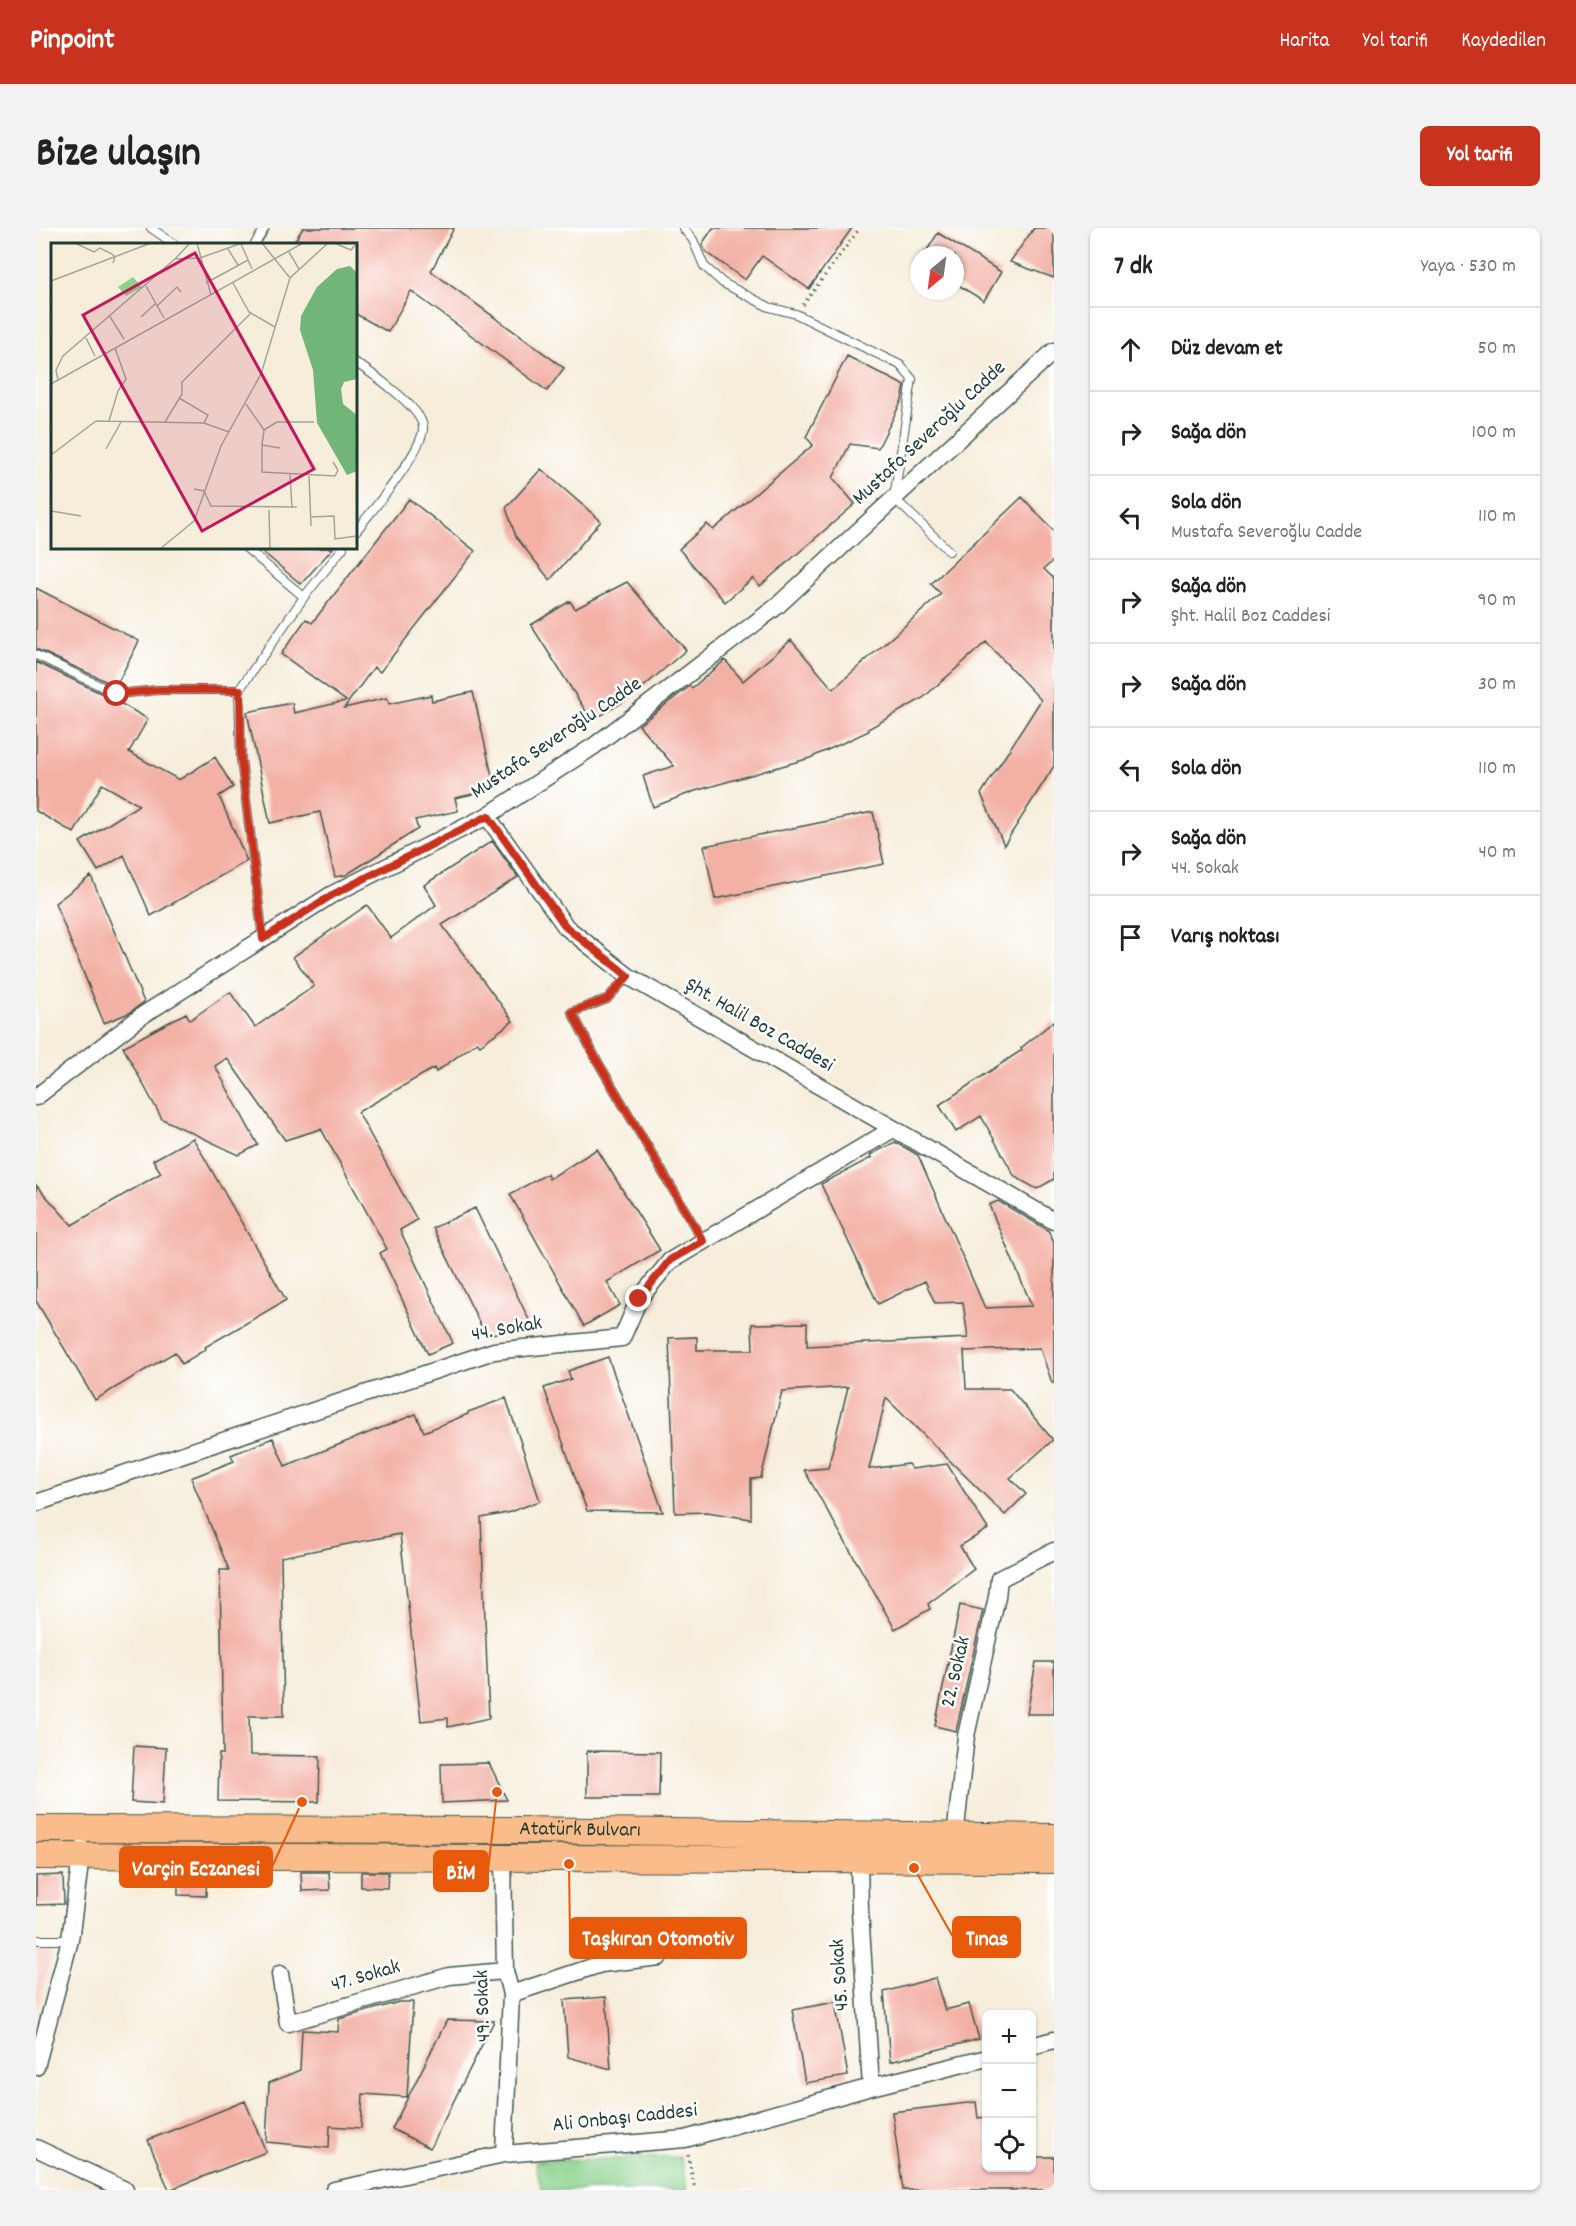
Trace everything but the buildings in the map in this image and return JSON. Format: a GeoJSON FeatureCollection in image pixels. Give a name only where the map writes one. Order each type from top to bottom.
{"type":"FeatureCollection","features":[{"type":"Feature","properties":{"kind":"main road","name":"Atatürk Bulvarı"},"geometry":{"type":"LineString","coordinates":[[36,1829],[517,1830],[1054,1837]]}},
{"type":"Feature","properties":{"kind":"main road","name":"Atatürk Bulvarı"},"geometry":{"type":"LineString","coordinates":[[36,1856],[1054,1860]]}},
{"type":"Feature","properties":{"kind":"street","name":"Mustafa Severoğlu Cadde"},"geometry":{"type":"LineString","coordinates":[[36,1097],[143,1015],[332,895],[488,816],[594,746],[776,607],[1054,351]]}},
{"type":"Feature","properties":{"kind":"street","name":"Şht. Halil Boz Caddesi"},"geometry":{"type":"LineString","coordinates":[[488,816],[566,927],[628,976],[1054,1221]]}},
{"type":"Feature","properties":{"kind":"street","name":"44. Sokak"},"geometry":{"type":"LineString","coordinates":[[36,1503],[494,1351],[622,1338],[639,1299],[670,1260],[893,1129]]}},
{"type":"Feature","properties":{"kind":"street","name":"22. Sokak"},"geometry":{"type":"LineString","coordinates":[[955,1837],[966,1736],[999,1579],[1054,1551]]}},
{"type":"Feature","properties":{"kind":"street"},"geometry":{"type":"LineString","coordinates":[[36,2067],[70,1940],[85,1829]]}},
{"type":"Feature","properties":{"kind":"street","name":"49. Sokak"},"geometry":{"type":"LineString","coordinates":[[502,1857],[505,1971],[511,1994],[504,2154]]}},
{"type":"Feature","properties":{"kind":"street","name":"45. Sokak"},"geometry":{"type":"LineString","coordinates":[[859,1861],[871,2087]]}},
{"type":"Feature","properties":{"kind":"street"},"geometry":{"type":"LineString","coordinates":[[511,1994],[601,1964],[659,1957]]}},
{"type":"Feature","properties":{"kind":"street","name":"47. Sokak"},"geometry":{"type":"LineString","coordinates":[[280,1974],[288,2023],[449,1976],[505,1971]]}},
{"type":"Feature","properties":{"kind":"street"},"geometry":{"type":"LineString","coordinates":[[1036,2045],[1054,2040]]}},
{"type":"Feature","properties":{"kind":"street","name":"Ali Onbaşı Caddesi"},"geometry":{"type":"LineString","coordinates":[[334,2190],[504,2154],[685,2139],[871,2087],[982,2059]]}},
{"type":"Feature","properties":{"kind":"street"},"geometry":{"type":"LineString","coordinates":[[36,2148],[125,2190]]}},
{"type":"Feature","properties":{"kind":"lane"},"geometry":{"type":"LineString","coordinates":[[151,228],[173,243]]}},
{"type":"Feature","properties":{"kind":"lane"},"geometry":{"type":"LineString","coordinates":[[256,243],[265,228]]}},
{"type":"Feature","properties":{"kind":"lane"},"geometry":{"type":"LineString","coordinates":[[683,228],[693,240],[704,266],[723,283],[769,307],[796,314],[900,365],[912,379],[894,498],[949,551]]}},
{"type":"Feature","properties":{"kind":"lane"},"geometry":{"type":"LineString","coordinates":[[357,364],[414,409],[423,426],[420,440],[407,464],[357,530]]}},
{"type":"Feature","properties":{"kind":"lane"},"geometry":{"type":"LineString","coordinates":[[247,549],[304,597]]}},
{"type":"Feature","properties":{"kind":"lane"},"geometry":{"type":"LineString","coordinates":[[263,939],[241,759],[240,690],[304,597],[342,549]]}},
{"type":"Feature","properties":{"kind":"lane"},"geometry":{"type":"LineString","coordinates":[[36,655],[117,694],[158,690],[240,690]]}},
{"type":"Feature","properties":{"kind":"lane"},"geometry":{"type":"LineString","coordinates":[[628,976],[607,999],[572,1012],[595,1057],[703,1241]]}},
{"type":"Feature","properties":{"kind":"lane"},"geometry":{"type":"LineString","coordinates":[[36,1940],[70,1940]]}},
{"type":"Feature","properties":{"kind":"path"},"geometry":{"type":"LineString","coordinates":[[796,314],[860,228]]}},
{"type":"Feature","properties":{"kind":"path"},"geometry":{"type":"LineString","coordinates":[[685,2139],[695,2190]]}},
{"type":"Feature","properties":{"kind":"shaded area"},"geometry":{"type":"Polygon","coordinates":[[[36,1947],[54,1948],[36,2012],[36,1947]]]}},
{"type":"Feature","properties":{"kind":"green space"},"geometry":{"type":"Polygon","coordinates":[[[680,2157],[687,2190],[542,2190],[535,2161],[680,2157]]]}},
{"type":"Feature","properties":{"kind":"place","name":"BİM"},"geometry":{"type":"Point","coordinates":[497,1792]}},
{"type":"Feature","properties":{"kind":"place","name":"Varçin Eczanesi"},"geometry":{"type":"Point","coordinates":[302,1802]}},
{"type":"Feature","properties":{"kind":"place","name":"Taşkıran Otomotiv"},"geometry":{"type":"Point","coordinates":[569,1864]}},
{"type":"Feature","properties":{"kind":"place","name":"Tınas"},"geometry":{"type":"Point","coordinates":[914,1868]}},
{"type":"Feature","properties":{"kind":"route"},"geometry":{"type":"LineString","coordinates":[[117,694],[158,690],[240,690],[241,759],[263,939],[332,895],[488,816],[566,927],[628,976],[607,999],[572,1012],[595,1057],[703,1241],[670,1260],[639,1299]]}}]}
